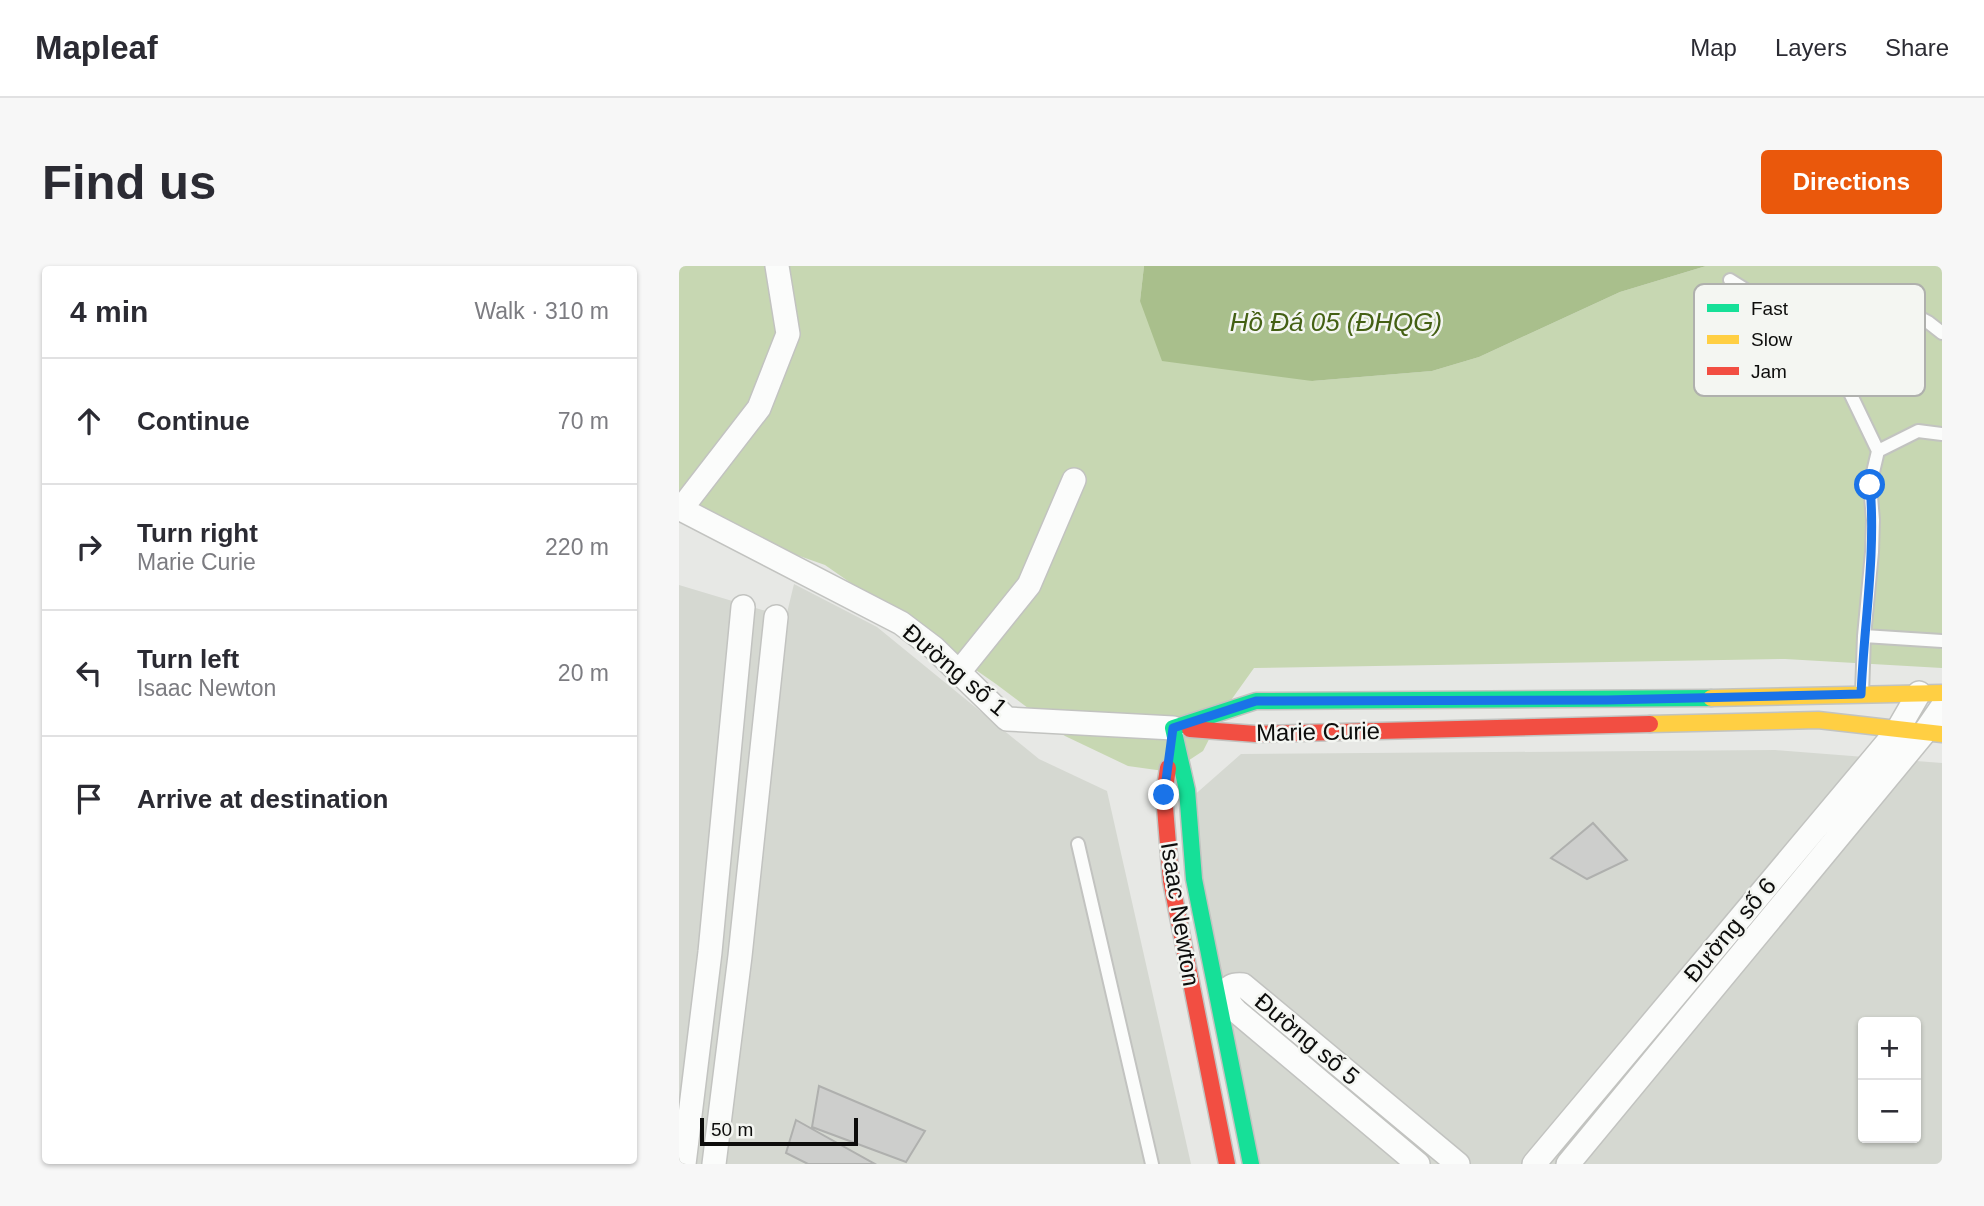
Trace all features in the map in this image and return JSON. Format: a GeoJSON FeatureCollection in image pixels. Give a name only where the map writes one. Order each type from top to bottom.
{"type":"FeatureCollection","features":[{"type":"Feature","properties":{"kind":"street"},"geometry":{"type":"LineString","coordinates":[[680,509],[759,408],[788,334],[778,266]]}},
{"type":"Feature","properties":{"kind":"street"},"geometry":{"type":"LineString","coordinates":[[959,673],[1029,585],[1075,480]]}},
{"type":"Feature","properties":{"kind":"street","name":"Đường số 1"},"geometry":{"type":"LineString","coordinates":[[680,509],[901,623],[934,648],[1007,719],[1173,728]]}},
{"type":"Feature","properties":{"kind":"street"},"geometry":{"type":"LineString","coordinates":[[684,1164],[710,952],[743,607]]}},
{"type":"Feature","properties":{"kind":"street"},"geometry":{"type":"LineString","coordinates":[[714,1164],[776,617]]}},
{"type":"Feature","properties":{"kind":"street","name":"Marie Curie"},"geometry":{"type":"LineString","coordinates":[[1173,728],[1256,701],[1607,700],[1931,693]]}},
{"type":"Feature","properties":{"kind":"street","name":"Đường số 6"},"geometry":{"type":"LineString","coordinates":[[1534,1164],[1896,731],[1931,693]]}},
{"type":"Feature","properties":{"kind":"street","name":"Đường số 6"},"geometry":{"type":"LineString","coordinates":[[1568,1164],[1933,734],[1942,707]]}},
{"type":"Feature","properties":{"kind":"street","name":"Marie Curie"},"geometry":{"type":"LineString","coordinates":[[1173,728],[1256,734],[1818,720],[1933,734]]}},
{"type":"Feature","properties":{"kind":"street","name":"Isaac Newton"},"geometry":{"type":"LineString","coordinates":[[1173,728],[1164,795],[1171,881],[1227,1164]]}},
{"type":"Feature","properties":{"kind":"street","name":"Isaac Newton"},"geometry":{"type":"LineString","coordinates":[[1173,728],[1187,790],[1194,879],[1251,1164]]}},
{"type":"Feature","properties":{"kind":"street","name":"Đường số 5"},"geometry":{"type":"LineString","coordinates":[[1418,1164],[1236,1011],[1226,996],[1229,988],[1235,984],[1243,985],[1458,1164]]}},
{"type":"Feature","properties":{"kind":"lane"},"geometry":{"type":"LineString","coordinates":[[1730,280],[1736,284]]}},
{"type":"Feature","properties":{"kind":"lane"},"geometry":{"type":"LineString","coordinates":[[1925,320],[1942,333]]}},
{"type":"Feature","properties":{"kind":"lane"},"geometry":{"type":"LineString","coordinates":[[1851,396],[1878,451],[1870,485],[1872,552],[1861,694]]}},
{"type":"Feature","properties":{"kind":"lane"},"geometry":{"type":"LineString","coordinates":[[1878,451],[1919,431],[1942,434]]}},
{"type":"Feature","properties":{"kind":"lane"},"geometry":{"type":"LineString","coordinates":[[1864,636],[1942,641]]}},
{"type":"Feature","properties":{"kind":"lane"},"geometry":{"type":"LineString","coordinates":[[1078,844],[1152,1164]]}},
{"type":"Feature","properties":{"kind":"shaded area"},"geometry":{"type":"Polygon","coordinates":[[[679,266],[1144,266],[1140,301],[1312,381],[1432,371],[1479,357],[1620,292],[1706,266],[1942,266],[1942,668],[1785,659],[1254,668],[1224,710],[1203,751],[1171,772],[1128,766],[1065,736],[996,684],[825,565],[760,542],[679,498],[679,266]]]}},
{"type":"Feature","properties":{"kind":"shaded area"},"geometry":{"type":"Polygon","coordinates":[[[794,584],[877,627],[1039,759],[1107,791],[1191,1164],[679,1164],[679,585],[786,617],[794,584]]]}},
{"type":"Feature","properties":{"kind":"shaded area"},"geometry":{"type":"Polygon","coordinates":[[[1775,750],[1942,763],[1942,1164],[1257,1164],[1183,805],[1241,754],[1775,750]]]}},
{"type":"Feature","properties":{"kind":"water","name":"Hồ Đá 05 (ĐHQG)"},"geometry":{"type":"Polygon","coordinates":[[[1144,266],[1706,266],[1620,292],[1479,357],[1432,371],[1312,381],[1162,361],[1140,301],[1144,266]]]}},
{"type":"Feature","properties":{"kind":"building"},"geometry":{"type":"Polygon","coordinates":[[[1593,823],[1627,860],[1587,879],[1551,858],[1593,823]]]}},
{"type":"Feature","properties":{"kind":"building"},"geometry":{"type":"Polygon","coordinates":[[[819,1086],[925,1131],[906,1162],[812,1127],[819,1086]]]}},
{"type":"Feature","properties":{"kind":"building"},"geometry":{"type":"Polygon","coordinates":[[[796,1120],[875,1164],[808,1164],[786,1153],[796,1120]]]}},
{"type":"Feature","properties":{"kind":"traffic: fast"},"geometry":{"type":"LineString","coordinates":[[1173,728],[1256,701],[1711,698]]}},
{"type":"Feature","properties":{"kind":"traffic: fast"},"geometry":{"type":"LineString","coordinates":[[1173,728],[1187,790],[1194,879],[1251,1164]]}},
{"type":"Feature","properties":{"kind":"traffic: slow"},"geometry":{"type":"LineString","coordinates":[[1711,698],[1942,693]]}},
{"type":"Feature","properties":{"kind":"traffic: slow"},"geometry":{"type":"LineString","coordinates":[[1650,724],[1818,720],[1942,734]]}},
{"type":"Feature","properties":{"kind":"traffic: jam"},"geometry":{"type":"LineString","coordinates":[[1190,729],[1256,734],[1650,724]]}},
{"type":"Feature","properties":{"kind":"traffic: jam"},"geometry":{"type":"LineString","coordinates":[[1168,768],[1164,795],[1171,881],[1227,1164]]}},
{"type":"Feature","properties":{"kind":"route"},"geometry":{"type":"LineString","coordinates":[[1164,795],[1173,728],[1256,701],[1607,700],[1861,694],[1872,552],[1870,485]]}}]}
